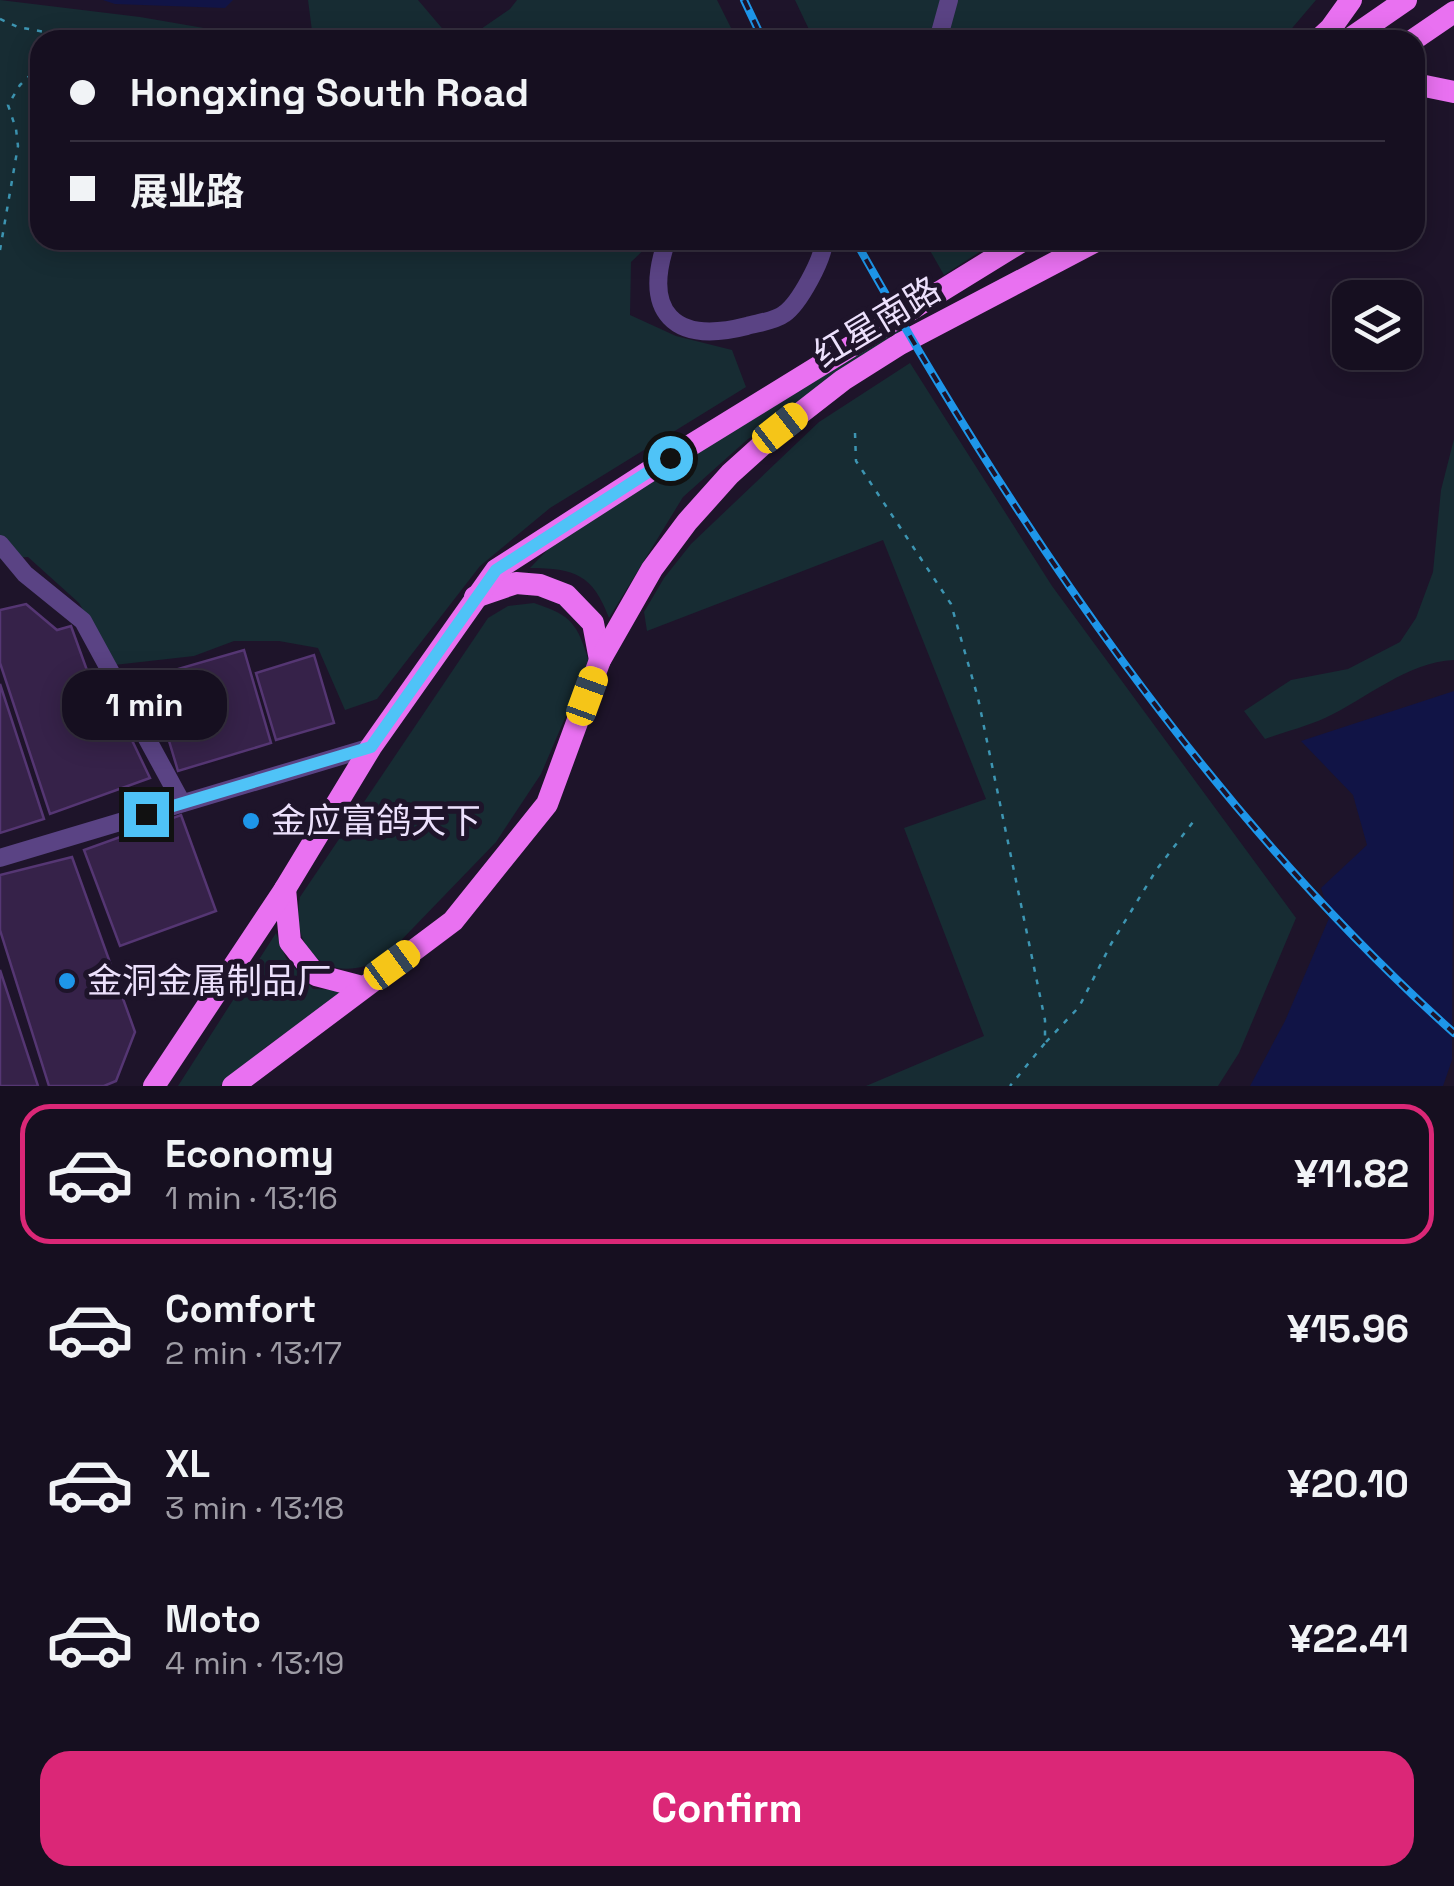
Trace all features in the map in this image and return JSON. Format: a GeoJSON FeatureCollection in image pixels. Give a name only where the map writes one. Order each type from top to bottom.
{"type":"FeatureCollection","features":[{"type":"Feature","properties":{"kind":"main road"},"geometry":{"type":"LineString","coordinates":[[1329,30],[1351,0]]}},
{"type":"Feature","properties":{"kind":"main road"},"geometry":{"type":"LineString","coordinates":[[1362,30],[1406,0]]}},
{"type":"Feature","properties":{"kind":"main road"},"geometry":{"type":"LineString","coordinates":[[1425,32],[1454,12]]}},
{"type":"Feature","properties":{"kind":"main road"},"geometry":{"type":"LineString","coordinates":[[1425,86],[1454,92]]}},
{"type":"Feature","properties":{"kind":"main road"},"geometry":{"type":"LineString","coordinates":[[154,1086],[285,890],[371,747],[496,570],[1008,250]]}},
{"type":"Feature","properties":{"kind":"main road","name":"红星南路"},"geometry":{"type":"LineString","coordinates":[[233,1086],[453,921],[548,804],[600,660],[652,569],[730,474],[780,428],[843,380],[900,344],[1079,250]]}},
{"type":"Feature","properties":{"kind":"main road"},"geometry":{"type":"LineString","coordinates":[[474,598],[516,583],[540,585],[566,594],[593,623],[600,660]]}},
{"type":"Feature","properties":{"kind":"main road"},"geometry":{"type":"LineString","coordinates":[[285,890],[290,942],[316,976],[362,986]]}},
{"type":"Feature","properties":{"kind":"street"},"geometry":{"type":"LineString","coordinates":[[941,30],[949,0]]}},
{"type":"Feature","properties":{"kind":"street"},"geometry":{"type":"LineString","coordinates":[[664,250],[657,297],[676,325],[693,331],[729,330],[784,314],[808,282],[824,250]]}},
{"type":"Feature","properties":{"kind":"street"},"geometry":{"type":"LineString","coordinates":[[0,544],[24,574],[82,621],[182,804]]}},
{"type":"Feature","properties":{"kind":"street"},"geometry":{"type":"LineString","coordinates":[[0,858],[371,747]]}},
{"type":"Feature","properties":{"kind":"path"},"geometry":{"type":"LineString","coordinates":[[0,20],[39,30]]}},
{"type":"Feature","properties":{"kind":"path"},"geometry":{"type":"LineString","coordinates":[[0,250],[18,146],[8,105],[30,76]]}},
{"type":"Feature","properties":{"kind":"path"},"geometry":{"type":"LineString","coordinates":[[854,433],[856,461],[950,604],[984,725],[1045,1020],[1045,1043]]}},
{"type":"Feature","properties":{"kind":"path"},"geometry":{"type":"LineString","coordinates":[[1010,1086],[1079,1007],[1128,916],[1178,838],[1193,822]]}},
{"type":"Feature","properties":{"kind":"shaded area"},"geometry":{"type":"Polygon","coordinates":[[[0,0],[216,30],[30,30],[30,250],[644,250],[631,262],[630,315],[676,336],[732,350],[746,387],[550,508],[480,566],[377,699],[345,710],[318,648],[279,641],[234,641],[194,656],[114,665],[79,603],[28,557],[0,559],[0,0]]]}},
{"type":"Feature","properties":{"kind":"shaded area"},"geometry":{"type":"Polygon","coordinates":[[[103,0],[233,0],[225,8],[115,4],[103,0]]]}},
{"type":"Feature","properties":{"kind":"shaded area"},"geometry":{"type":"Polygon","coordinates":[[[308,0],[418,0],[444,30],[312,30],[308,0]]]}},
{"type":"Feature","properties":{"kind":"shaded area"},"geometry":{"type":"Polygon","coordinates":[[[517,0],[717,0],[732,30],[480,30],[517,0]]]}},
{"type":"Feature","properties":{"kind":"shaded area"},"geometry":{"type":"Polygon","coordinates":[[[795,0],[1316,0],[1290,30],[809,30],[795,0]]]}},
{"type":"Feature","properties":{"kind":"shaded area"},"geometry":{"type":"Polygon","coordinates":[[[930,250],[983,250],[944,275],[930,250]]]}},
{"type":"Feature","properties":{"kind":"shaded area"},"geometry":{"type":"Polygon","coordinates":[[[898,330],[902,337],[748,439],[683,497],[609,618],[596,592],[580,577],[571,572],[530,568],[553,544],[657,473],[898,330]]]}},
{"type":"Feature","properties":{"kind":"shaded area"},"geometry":{"type":"Polygon","coordinates":[[[910,363],[1052,586],[1296,918],[1239,1053],[1218,1086],[866,1086],[984,1036],[904,828],[986,799],[883,540],[647,631],[644,612],[691,544],[819,422],[910,363]]]}},
{"type":"Feature","properties":{"kind":"shaded area"},"geometry":{"type":"Polygon","coordinates":[[[1454,439],[1454,660],[1420,667],[1325,718],[1265,739],[1244,711],[1291,680],[1348,669],[1400,642],[1416,618],[1433,572],[1441,490],[1454,439]]]}},
{"type":"Feature","properties":{"kind":"shaded area"},"geometry":{"type":"Polygon","coordinates":[[[534,603],[572,623],[589,662],[541,774],[496,842],[385,957],[348,969],[319,960],[301,935],[300,897],[488,618],[508,606],[534,603]]]}},
{"type":"Feature","properties":{"kind":"shaded area"},"geometry":{"type":"Polygon","coordinates":[[[1454,691],[1452,1060],[1443,1086],[1250,1086],[1285,1021],[1330,916],[1321,888],[1367,845],[1353,795],[1301,741],[1454,691]]]}},
{"type":"Feature","properties":{"kind":"shaded area"},"geometry":{"type":"Polygon","coordinates":[[[276,933],[286,958],[313,989],[346,990],[266,1047],[220,1086],[178,1086],[276,933]]]}},
{"type":"Feature","properties":{"kind":"building"},"geometry":{"type":"Polygon","coordinates":[[[26,604],[57,630],[71,626],[97,698],[110,694],[150,778],[50,814],[0,663],[0,610],[26,604]]]}},
{"type":"Feature","properties":{"kind":"building"},"geometry":{"type":"Polygon","coordinates":[[[244,650],[271,743],[178,771],[150,677],[244,650]]]}},
{"type":"Feature","properties":{"kind":"building"},"geometry":{"type":"Polygon","coordinates":[[[314,655],[334,723],[276,740],[256,673],[314,655]]]}},
{"type":"Feature","properties":{"kind":"building"},"geometry":{"type":"Polygon","coordinates":[[[0,684],[44,819],[0,833],[0,684]]]}},
{"type":"Feature","properties":{"kind":"building"},"geometry":{"type":"Polygon","coordinates":[[[181,815],[216,911],[120,946],[84,850],[181,815]]]}},
{"type":"Feature","properties":{"kind":"building","name":"金洞金属制品厂"},"geometry":{"type":"Polygon","coordinates":[[[72,857],[135,1032],[116,1081],[104,1086],[49,1086],[0,930],[0,875],[72,857]]]}},
{"type":"Feature","properties":{"kind":"building"},"geometry":{"type":"Polygon","coordinates":[[[0,970],[38,1086],[0,1086],[0,970]]]}},
{"type":"Feature","properties":{"kind":"railway"},"geometry":{"type":"LineString","coordinates":[[744,0],[758,30]]}},
{"type":"Feature","properties":{"kind":"railway"},"geometry":{"type":"LineString","coordinates":[[861,250],[982,454],[1123,661],[1199,761],[1280,856],[1364,947],[1454,1033]]}},
{"type":"Feature","properties":{"kind":"place","name":"金应富鸽天下"},"geometry":{"type":"Point","coordinates":[251,821]}},
{"type":"Feature","properties":{"kind":"place","name":"金洞金属制品厂"},"geometry":{"type":"Point","coordinates":[67,981]}},
{"type":"Feature","properties":{"kind":"route"},"geometry":{"type":"LineString","coordinates":[[146,814],[371,747],[496,570],[670,458]]}}]}
